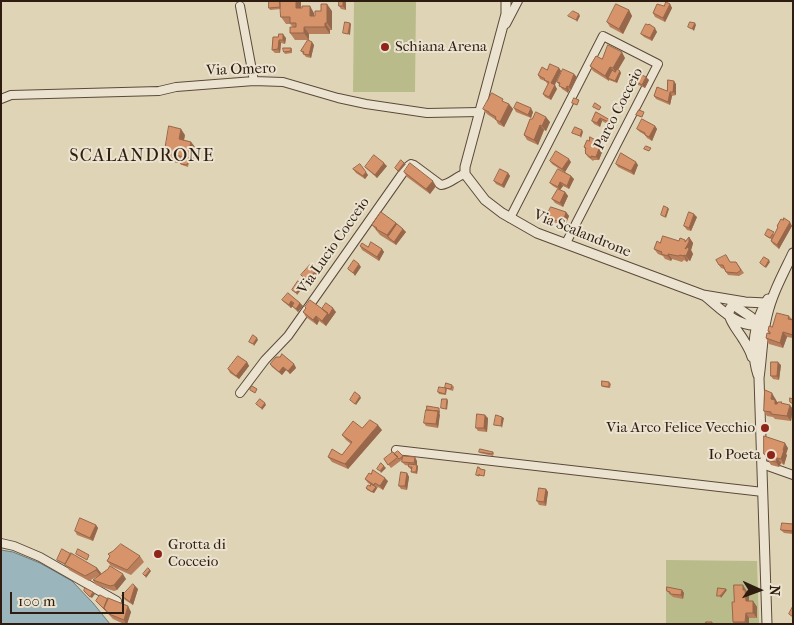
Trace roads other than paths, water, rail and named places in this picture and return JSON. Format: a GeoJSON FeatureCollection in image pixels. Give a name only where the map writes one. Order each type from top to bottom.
{"type":"FeatureCollection","features":[{"type":"Feature","properties":{"kind":"street"},"geometry":{"type":"LineString","coordinates":[[465,174],[465,167],[479,112],[502,32],[506,14],[506,1]]}},
{"type":"Feature","properties":{"kind":"street"},"geometry":{"type":"LineString","coordinates":[[502,32],[518,1]]}},
{"type":"Feature","properties":{"kind":"street"},"geometry":{"type":"LineString","coordinates":[[240,6],[254,81]]}},
{"type":"Feature","properties":{"kind":"street","name":"Parco Cocceio"},"geometry":{"type":"LineString","coordinates":[[510,218],[602,36],[658,64],[566,243]]}},
{"type":"Feature","properties":{"kind":"street","name":"Via Omero"},"geometry":{"type":"LineString","coordinates":[[1,99],[11,95],[160,91],[176,87],[254,81],[283,82],[338,98],[427,113],[479,112]]}},
{"type":"Feature","properties":{"kind":"street","name":"Via Lucio Cocceio"},"geometry":{"type":"LineString","coordinates":[[240,393],[288,336],[407,167],[411,164],[414,165],[441,185],[448,184],[465,174]]}},
{"type":"Feature","properties":{"kind":"street","name":"Via Scalandrone"},"geometry":{"type":"LineString","coordinates":[[465,174],[485,200],[502,213],[537,233],[703,295]]}},
{"type":"Feature","properties":{"kind":"street"},"geometry":{"type":"LineString","coordinates":[[761,349],[767,316],[775,291],[793,253]]}},
{"type":"Feature","properties":{"kind":"street"},"geometry":{"type":"LineString","coordinates":[[755,365],[754,348],[759,316],[766,302],[775,291]]}},
{"type":"Feature","properties":{"kind":"street"},"geometry":{"type":"LineString","coordinates":[[703,295],[745,302],[766,302]]}},
{"type":"Feature","properties":{"kind":"street"},"geometry":{"type":"LineString","coordinates":[[703,295],[729,315],[746,325],[757,325],[767,316]]}},
{"type":"Feature","properties":{"kind":"street"},"geometry":{"type":"LineString","coordinates":[[719,298],[751,316],[759,331],[761,349],[759,378],[766,624]]}},
{"type":"Feature","properties":{"kind":"street"},"geometry":{"type":"LineString","coordinates":[[745,302],[730,308],[729,315],[750,351],[759,378]]}},
{"type":"Feature","properties":{"kind":"street"},"geometry":{"type":"LineString","coordinates":[[396,450],[763,492]]}},
{"type":"Feature","properties":{"kind":"street"},"geometry":{"type":"LineString","coordinates":[[762,464],[793,474]]}},
{"type":"Feature","properties":{"kind":"street"},"geometry":{"type":"LineString","coordinates":[[1,543],[14,546],[40,557],[117,601]]}},
{"type":"Feature","properties":{"kind":"water"},"geometry":{"type":"Polygon","coordinates":[[[1,550],[13,552],[40,563],[72,581],[110,624],[1,624],[1,550]]]}},
{"type":"Feature","properties":{"kind":"place","name":"Schiana Arena"},"geometry":{"type":"Point","coordinates":[385,47]}},
{"type":"Feature","properties":{"kind":"place","name":"Via Arco Felice Vecchio"},"geometry":{"type":"Point","coordinates":[765,428]}},
{"type":"Feature","properties":{"kind":"place","name":"Io Poeta"},"geometry":{"type":"Point","coordinates":[771,455]}},
{"type":"Feature","properties":{"kind":"place","name":"Grotta di Cocceio"},"geometry":{"type":"Point","coordinates":[158,554]}},
{"type":"Feature","properties":{"kind":"district","name":"SCALANDRONE"},"geometry":{"type":"Point","coordinates":[142,157]}}]}
